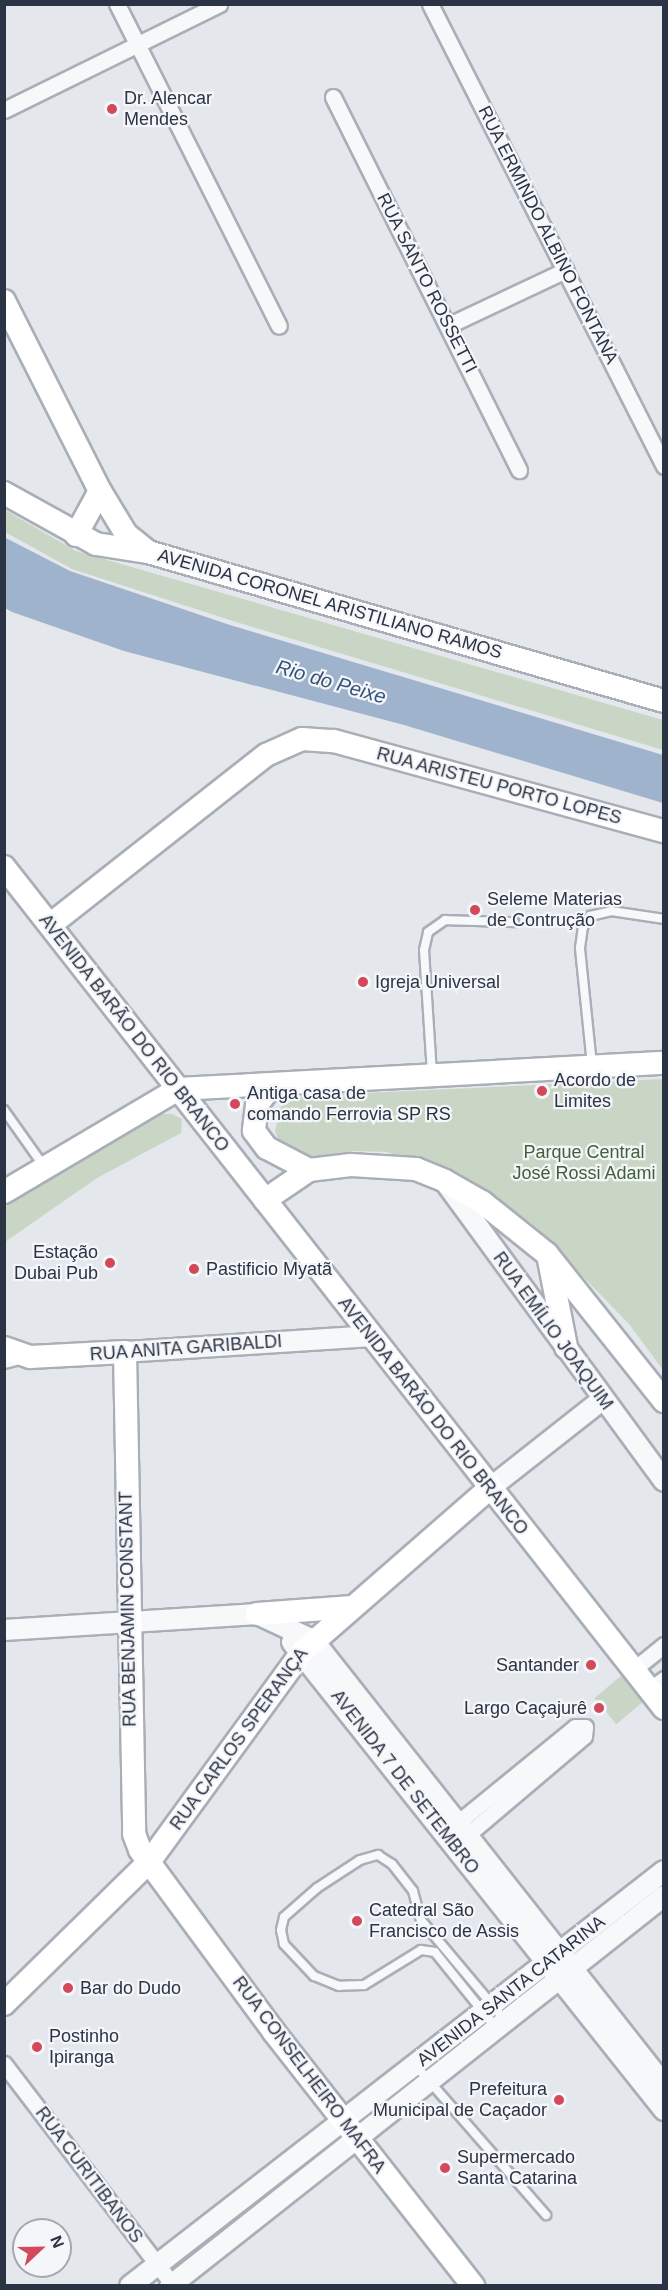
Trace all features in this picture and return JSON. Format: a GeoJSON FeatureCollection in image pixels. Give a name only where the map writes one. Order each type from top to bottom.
{"type":"FeatureCollection","features":[{"type":"Feature","properties":{"kind":"main road"},"geometry":{"type":"LineString","coordinates":[[4,302],[100,491],[126,534],[148,552]]}},
{"type":"Feature","properties":{"kind":"main road"},"geometry":{"type":"LineString","coordinates":[[76,536],[100,491]]}},
{"type":"Feature","properties":{"kind":"main road","name":"AVENIDA CORONEL ARISTILIANO RAMOS"},"geometry":{"type":"LineString","coordinates":[[4,493],[76,536],[120,551],[148,552],[663,701]]}},
{"type":"Feature","properties":{"kind":"main road","name":"RUA ARISTEU PORTO LOPES"},"geometry":{"type":"LineString","coordinates":[[50,925],[266,756],[302,740],[334,741],[663,831]]}},
{"type":"Feature","properties":{"kind":"main road","name":"AVENIDA BARÃO DO RIO BRANCO"},"geometry":{"type":"LineString","coordinates":[[4,867],[633,1670],[656,1685],[663,1708]]}},
{"type":"Feature","properties":{"kind":"main road"},"geometry":{"type":"LineString","coordinates":[[4,1192],[178,1089],[592,1065],[663,1063]]}},
{"type":"Feature","properties":{"kind":"main road"},"geometry":{"type":"LineString","coordinates":[[272,1084],[257,1105],[254,1131],[267,1148],[309,1170]]}},
{"type":"Feature","properties":{"kind":"main road"},"geometry":{"type":"LineString","coordinates":[[265,1200],[309,1170],[377,1164],[416,1169],[445,1181],[482,1202],[547,1254],[663,1401]]}},
{"type":"Feature","properties":{"kind":"main road"},"geometry":{"type":"LineString","coordinates":[[547,1254],[566,1347]]}},
{"type":"Feature","properties":{"kind":"main road","name":"RUA ANITA GARIBALDI"},"geometry":{"type":"LineString","coordinates":[[4,1348],[30,1357],[125,1352]]}},
{"type":"Feature","properties":{"kind":"main road","name":"RUA BENJAMIN CONSTANT"},"geometry":{"type":"LineString","coordinates":[[125,1352],[131,1817],[140,1850],[149,1862]]}},
{"type":"Feature","properties":{"kind":"main road","name":"RUA CARLOS SPERANÇA"},"geometry":{"type":"LineString","coordinates":[[4,2004],[149,1862],[307,1646],[490,1488]]}},
{"type":"Feature","properties":{"kind":"main road"},"geometry":{"type":"LineString","coordinates":[[257,1614],[352,1607]]}},
{"type":"Feature","properties":{"kind":"main road","name":"RUA CONSELHEIRO MAFRA"},"geometry":{"type":"LineString","coordinates":[[149,1862],[350,2129],[473,2286]]}},
{"type":"Feature","properties":{"kind":"street"},"geometry":{"type":"LineString","coordinates":[[117,4],[279,326]]}},
{"type":"Feature","properties":{"kind":"street"},"geometry":{"type":"LineString","coordinates":[[4,110],[219,4]]}},
{"type":"Feature","properties":{"kind":"street","name":"RUA ERMINDO ALBINO FONTANA"},"geometry":{"type":"LineString","coordinates":[[430,4],[663,466]]}},
{"type":"Feature","properties":{"kind":"street","name":"RUA SANTO ROSSETTI"},"geometry":{"type":"LineString","coordinates":[[333,97],[449,325],[519,470]]}},
{"type":"Feature","properties":{"kind":"street"},"geometry":{"type":"LineString","coordinates":[[449,325],[566,270]]}},
{"type":"Feature","properties":{"kind":"street","name":"RUA EMÍLIO JOAQUIM"},"geometry":{"type":"LineString","coordinates":[[445,1181],[663,1481]]}},
{"type":"Feature","properties":{"kind":"street","name":"RUA ANITA GARIBALDI"},"geometry":{"type":"LineString","coordinates":[[125,1352],[370,1336]]}},
{"type":"Feature","properties":{"kind":"street","name":"RUA CARLOS SPERANÇA"},"geometry":{"type":"LineString","coordinates":[[490,1488],[602,1400]]}},
{"type":"Feature","properties":{"kind":"street"},"geometry":{"type":"LineString","coordinates":[[4,1630],[257,1614],[307,1646]]}},
{"type":"Feature","properties":{"kind":"street"},"geometry":{"type":"LineString","coordinates":[[633,1670],[663,1645]]}},
{"type":"Feature","properties":{"kind":"street","name":"AVENIDA 7 DE SETEMBRO"},"geometry":{"type":"LineString","coordinates":[[307,1646],[554,1959],[658,2086],[663,2110]]}},
{"type":"Feature","properties":{"kind":"street"},"geometry":{"type":"LineString","coordinates":[[575,1727],[585,1727],[584,1736],[456,1834],[575,1727]]}},
{"type":"Feature","properties":{"kind":"street","name":"AVENIDA SANTA CATARINA"},"geometry":{"type":"LineString","coordinates":[[130,2286],[254,2191],[350,2129],[422,2074],[495,2017],[554,1959],[661,1877]]}},
{"type":"Feature","properties":{"kind":"street","name":"AVENIDA SANTA CATARINA"},"geometry":{"type":"LineString","coordinates":[[495,2017],[567,1975],[663,1896]]}},
{"type":"Feature","properties":{"kind":"street","name":"RUA CURITIBANOS"},"geometry":{"type":"LineString","coordinates":[[4,2064],[173,2285]]}},
{"type":"Feature","properties":{"kind":"street","name":"AVENIDA SANTA CATARINA"},"geometry":{"type":"LineString","coordinates":[[173,2285],[268,2207],[350,2129]]}},
{"type":"Feature","properties":{"kind":"street"},"geometry":{"type":"LineString","coordinates":[[254,2191],[268,2207]]}},
{"type":"Feature","properties":{"kind":"lane"},"geometry":{"type":"LineString","coordinates":[[592,1065],[580,948],[583,927],[590,916],[611,911],[663,919]]}},
{"type":"Feature","properties":{"kind":"lane"},"geometry":{"type":"LineString","coordinates":[[432,1075],[424,950],[429,932],[445,920],[514,922]]}},
{"type":"Feature","properties":{"kind":"lane"},"geometry":{"type":"LineString","coordinates":[[4,1110],[45,1168]]}},
{"type":"Feature","properties":{"kind":"lane"},"geometry":{"type":"LineString","coordinates":[[4,1364],[30,1357]]}},
{"type":"Feature","properties":{"kind":"lane"},"geometry":{"type":"LineString","coordinates":[[378,1855],[392,1864],[413,1891],[421,1920],[460,1966],[495,2017],[435,1952],[427,1949],[364,1986],[339,1986],[314,1976],[284,1944],[281,1930],[284,1917],[317,1888],[360,1860],[378,1855]]}},
{"type":"Feature","properties":{"kind":"lane"},"geometry":{"type":"LineString","coordinates":[[453,1972],[460,1966]]}},
{"type":"Feature","properties":{"kind":"lane"},"geometry":{"type":"LineString","coordinates":[[422,2074],[546,2215]]}},
{"type":"Feature","properties":{"kind":"green space"},"geometry":{"type":"Polygon","coordinates":[[[5,510],[76,551],[663,720],[663,750],[236,622],[72,569],[5,532],[5,510]]]}},
{"type":"Feature","properties":{"kind":"green space","name":"Parque Central José Rossi Adami"},"geometry":{"type":"Polygon","coordinates":[[[663,1079],[663,1370],[629,1324],[531,1223],[453,1171],[386,1152],[355,1151],[310,1159],[280,1144],[275,1131],[281,1107],[301,1096],[663,1079]]]}},
{"type":"Feature","properties":{"kind":"green space"},"geometry":{"type":"Polygon","coordinates":[[[161,1114],[172,1114],[182,1119],[181,1133],[97,1178],[5,1242],[5,1204],[161,1114]]]}},
{"type":"Feature","properties":{"kind":"green space"},"geometry":{"type":"Polygon","coordinates":[[[622,1675],[644,1701],[616,1724],[594,1698],[622,1675]]]}},
{"type":"Feature","properties":{"kind":"water","name":"Rio do Peixe"},"geometry":{"type":"Polygon","coordinates":[[[4,537],[70,571],[230,625],[663,755],[663,803],[404,725],[124,651],[12,612],[5,608],[4,537]]]}},
{"type":"Feature","properties":{"kind":"place","name":"Dr. Alencar Mendes"},"geometry":{"type":"Point","coordinates":[112,109]}},
{"type":"Feature","properties":{"kind":"place","name":"Seleme Materias de Contrução"},"geometry":{"type":"Point","coordinates":[475,910]}},
{"type":"Feature","properties":{"kind":"place","name":"Igreja Universal"},"geometry":{"type":"Point","coordinates":[363,982]}},
{"type":"Feature","properties":{"kind":"place","name":"Acordo de Limites"},"geometry":{"type":"Point","coordinates":[542,1091]}},
{"type":"Feature","properties":{"kind":"place","name":"Antiga casa de comando Ferrovia SP RS"},"geometry":{"type":"Point","coordinates":[235,1104]}},
{"type":"Feature","properties":{"kind":"place","name":"Estação Dubai Pub"},"geometry":{"type":"Point","coordinates":[110,1263]}},
{"type":"Feature","properties":{"kind":"place","name":"Pastificio Myatã"},"geometry":{"type":"Point","coordinates":[194,1269]}},
{"type":"Feature","properties":{"kind":"place","name":"Santander"},"geometry":{"type":"Point","coordinates":[591,1665]}},
{"type":"Feature","properties":{"kind":"place","name":"Largo Caçajurê"},"geometry":{"type":"Point","coordinates":[599,1708]}},
{"type":"Feature","properties":{"kind":"place","name":"Catedral São Francisco de Assis"},"geometry":{"type":"Point","coordinates":[357,1921]}},
{"type":"Feature","properties":{"kind":"place","name":"Bar do Dudo"},"geometry":{"type":"Point","coordinates":[68,1988]}},
{"type":"Feature","properties":{"kind":"place","name":"Postinho Ipiranga"},"geometry":{"type":"Point","coordinates":[37,2047]}},
{"type":"Feature","properties":{"kind":"place","name":"Prefeitura Municipal de Caçador"},"geometry":{"type":"Point","coordinates":[559,2100]}},
{"type":"Feature","properties":{"kind":"place","name":"Supermercado Santa Catarina"},"geometry":{"type":"Point","coordinates":[445,2168]}}]}
